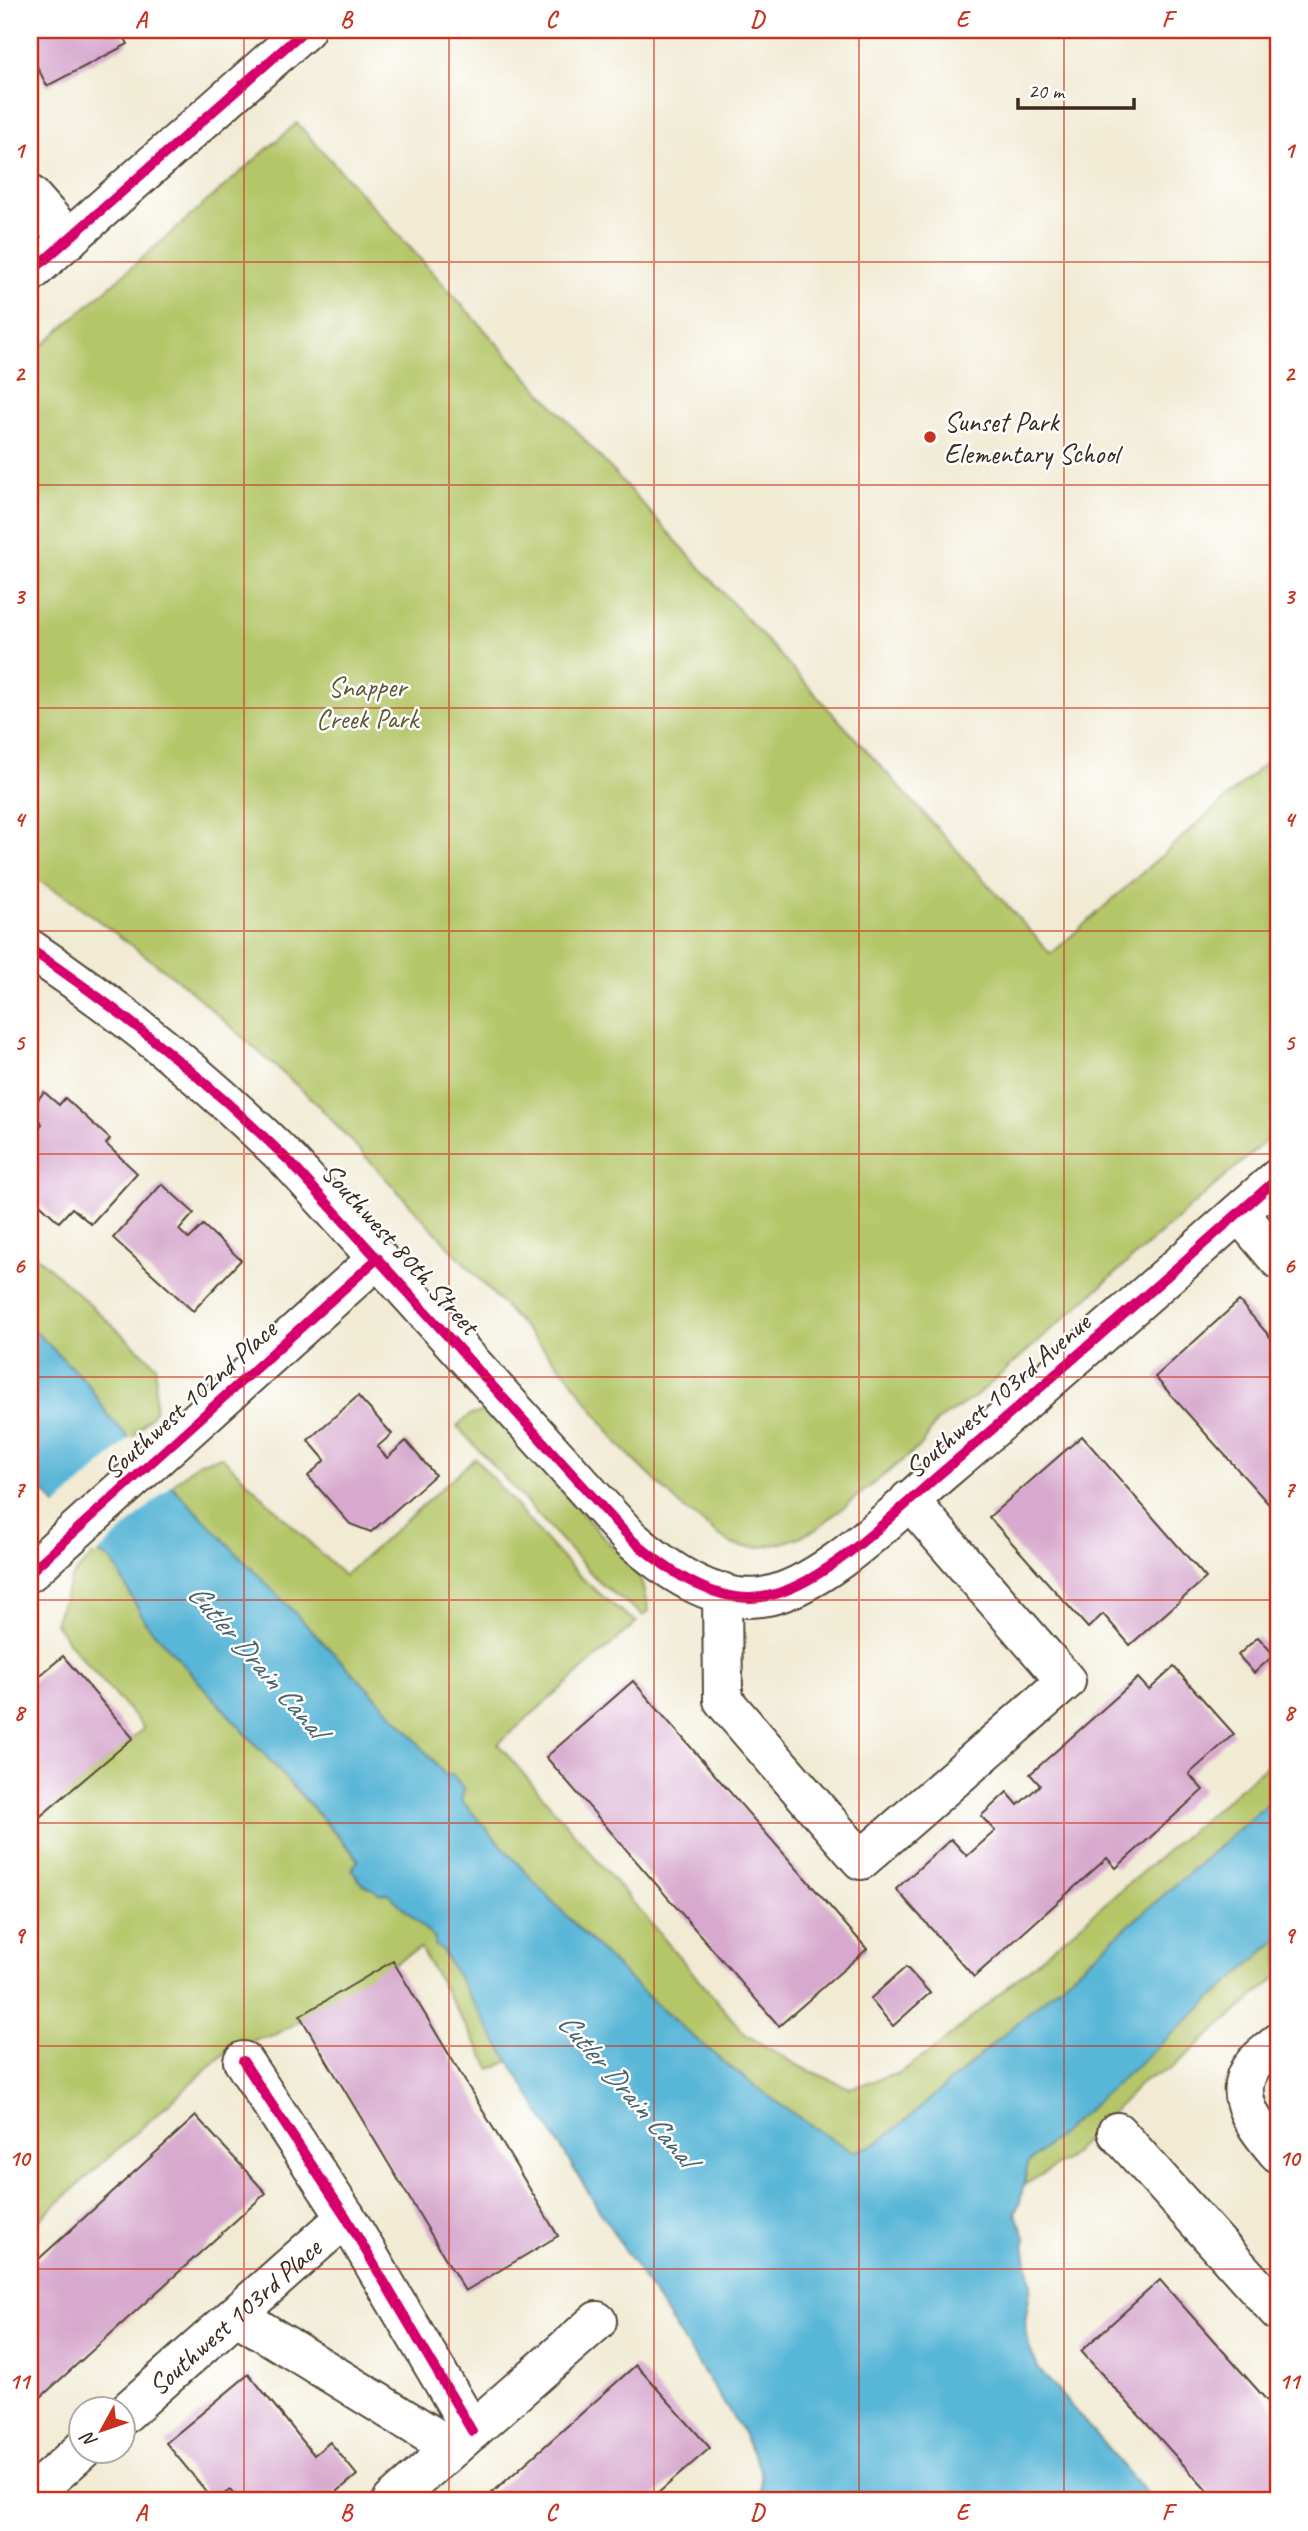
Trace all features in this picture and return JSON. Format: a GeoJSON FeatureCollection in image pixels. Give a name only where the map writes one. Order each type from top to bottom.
{"type":"FeatureCollection","features":[{"type":"Feature","properties":{"kind":"street"},"geometry":{"type":"LineString","coordinates":[[30,273],[305,30]]}},
{"type":"Feature","properties":{"kind":"street"},"geometry":{"type":"LineString","coordinates":[[30,195],[69,239]]}},
{"type":"Feature","properties":{"kind":"street","name":"Southwest 80th Street"},"geometry":{"type":"LineString","coordinates":[[30,949],[139,1026],[229,1102],[290,1161],[630,1538],[677,1574],[722,1592]]}},
{"type":"Feature","properties":{"kind":"street","name":"Southwest 103rd Avenue"},"geometry":{"type":"LineString","coordinates":[[722,1592],[761,1597],[813,1578],[1050,1381],[1278,1178]]}},
{"type":"Feature","properties":{"kind":"street"},"geometry":{"type":"LineString","coordinates":[[1238,1213],[1278,1259]]}},
{"type":"Feature","properties":{"kind":"street","name":"Southwest 102nd Place"},"geometry":{"type":"LineString","coordinates":[[43,1561],[378,1258]]}},
{"type":"Feature","properties":{"kind":"street"},"geometry":{"type":"LineString","coordinates":[[722,1592],[723,1700],[861,1860],[1066,1681],[909,1500]]}},
{"type":"Feature","properties":{"kind":"street"},"geometry":{"type":"LineString","coordinates":[[1278,2043],[1253,2065],[1247,2074],[1245,2093],[1249,2113],[1257,2129],[1278,2153]]}},
{"type":"Feature","properties":{"kind":"street"},"geometry":{"type":"LineString","coordinates":[[243,2061],[346,2217],[462,2439]]}},
{"type":"Feature","properties":{"kind":"street"},"geometry":{"type":"LineString","coordinates":[[1117,2132],[1278,2311]]}},
{"type":"Feature","properties":{"kind":"street","name":"Southwest 103rd Place"},"geometry":{"type":"LineString","coordinates":[[136,2404],[346,2217]]}},
{"type":"Feature","properties":{"kind":"street"},"geometry":{"type":"LineString","coordinates":[[236,2315],[462,2439]]}},
{"type":"Feature","properties":{"kind":"street"},"geometry":{"type":"LineString","coordinates":[[392,2501],[597,2320]]}},
{"type":"Feature","properties":{"kind":"street"},"geometry":{"type":"LineString","coordinates":[[30,2496],[67,2464]]}},
{"type":"Feature","properties":{"kind":"green space","name":"Snapper Creek Park"},"geometry":{"type":"Polygon","coordinates":[[[297,123],[1051,954],[1278,752],[1278,1130],[975,1397],[936,1422],[922,1445],[815,1530],[795,1539],[763,1547],[731,1544],[682,1507],[619,1445],[567,1374],[314,1101],[182,983],[64,895],[30,876],[30,356],[297,123]]]}},
{"type":"Feature","properties":{"kind":"green space"},"geometry":{"type":"Polygon","coordinates":[[[30,1250],[156,1365],[155,1411],[130,1440],[108,1415],[87,1383],[30,1326],[30,1250]]]}},
{"type":"Feature","properties":{"kind":"green space"},"geometry":{"type":"Polygon","coordinates":[[[489,1411],[640,1577],[649,1611],[644,1616],[600,1583],[457,1426],[470,1415],[489,1411]]]}},
{"type":"Feature","properties":{"kind":"green space"},"geometry":{"type":"Polygon","coordinates":[[[222,1457],[344,1576],[475,1458],[571,1567],[592,1588],[637,1622],[498,1744],[745,2034],[801,2067],[850,2088],[899,2073],[937,2047],[1278,1756],[1278,1795],[911,2116],[876,2144],[853,2152],[742,2076],[643,1992],[550,1899],[461,1800],[464,1789],[445,1775],[403,1725],[171,1486],[199,1462],[222,1457]]]}},
{"type":"Feature","properties":{"kind":"green space"},"geometry":{"type":"Polygon","coordinates":[[[96,1551],[112,1560],[145,1622],[359,1860],[351,1870],[380,1894],[388,1892],[435,1939],[435,1945],[441,1949],[509,2061],[491,2069],[420,1948],[275,2035],[234,2045],[30,2228],[30,1823],[144,1728],[73,1648],[55,1623],[72,1577],[96,1551]]]}},
{"type":"Feature","properties":{"kind":"green space"},"geometry":{"type":"Polygon","coordinates":[[[1278,1939],[1278,1976],[1171,2069],[1144,2080],[1065,2161],[1024,2185],[1028,2163],[1278,1939]]]}},
{"type":"Feature","properties":{"kind":"water","name":"Cutler Drain Canal"},"geometry":{"type":"Polygon","coordinates":[[[30,1326],[87,1383],[108,1415],[171,1485],[403,1725],[445,1775],[453,1775],[464,1789],[461,1800],[596,1946],[691,2035],[742,2076],[853,2152],[876,2144],[911,2116],[1278,1795],[1278,1939],[1028,2163],[1020,2202],[1015,2212],[1026,2240],[1024,2245],[1031,2284],[1025,2322],[1029,2346],[1038,2368],[1153,2501],[760,2501],[761,2471],[743,2433],[599,2210],[441,1949],[435,1945],[435,1939],[388,1893],[381,1894],[362,1883],[351,1870],[359,1859],[145,1622],[112,1560],[97,1553],[42,1489],[30,1483],[30,1326]]]}},
{"type":"Feature","properties":{"kind":"pier"},"geometry":{"type":"Polygon","coordinates":[[[132,1436],[174,1483],[95,1556],[54,1508],[132,1436]]]}},
{"type":"Feature","properties":{"kind":"building"},"geometry":{"type":"Polygon","coordinates":[[[30,30],[120,30],[128,44],[47,86],[30,53],[30,30]]]}},
{"type":"Feature","properties":{"kind":"building"},"geometry":{"type":"Polygon","coordinates":[[[44,1092],[59,1105],[65,1098],[110,1139],[106,1144],[137,1173],[91,1224],[72,1208],[59,1222],[30,1195],[30,1138],[42,1124],[30,1109],[44,1092]]]}},
{"type":"Feature","properties":{"kind":"building"},"geometry":{"type":"Polygon","coordinates":[[[162,1184],[194,1213],[179,1230],[189,1239],[203,1225],[241,1260],[193,1311],[113,1238],[162,1184]]]}},
{"type":"Feature","properties":{"kind":"building"},"geometry":{"type":"Polygon","coordinates":[[[1239,1301],[1278,1346],[1278,1505],[1273,1509],[1155,1377],[1239,1301]]]}},
{"type":"Feature","properties":{"kind":"building"},"geometry":{"type":"Polygon","coordinates":[[[358,1396],[392,1434],[377,1447],[387,1458],[406,1441],[435,1475],[371,1532],[350,1524],[308,1476],[325,1460],[308,1440],[358,1396]]]}},
{"type":"Feature","properties":{"kind":"building"},"geometry":{"type":"Polygon","coordinates":[[[1082,1436],[1206,1578],[1130,1645],[1103,1614],[1088,1628],[989,1517],[1082,1436]]]}},
{"type":"Feature","properties":{"kind":"building"},"geometry":{"type":"Polygon","coordinates":[[[1258,1637],[1274,1655],[1254,1673],[1238,1655],[1258,1637]]]}},
{"type":"Feature","properties":{"kind":"building"},"geometry":{"type":"Polygon","coordinates":[[[63,1656],[133,1738],[30,1825],[30,1684],[63,1656]]]}},
{"type":"Feature","properties":{"kind":"building"},"geometry":{"type":"Polygon","coordinates":[[[1174,1667],[1234,1734],[1189,1774],[1203,1790],[1116,1868],[1107,1858],[974,1977],[896,1889],[951,1839],[967,1856],[995,1831],[981,1816],[1007,1792],[1018,1805],[1040,1785],[1030,1774],[1138,1678],[1149,1690],[1174,1667]]]}},
{"type":"Feature","properties":{"kind":"building"},"geometry":{"type":"Polygon","coordinates":[[[633,1681],[867,1949],[779,2026],[546,1757],[633,1681]]]}},
{"type":"Feature","properties":{"kind":"building"},"geometry":{"type":"Polygon","coordinates":[[[393,1961],[558,2236],[465,2291],[300,2016],[393,1961]]]}},
{"type":"Feature","properties":{"kind":"building"},"geometry":{"type":"Polygon","coordinates":[[[906,1967],[930,1993],[893,2026],[870,1999],[906,1967]]]}},
{"type":"Feature","properties":{"kind":"building"},"geometry":{"type":"Polygon","coordinates":[[[196,2116],[266,2193],[30,2407],[30,2267],[196,2116]]]}},
{"type":"Feature","properties":{"kind":"building"},"geometry":{"type":"Polygon","coordinates":[[[1160,2280],[1278,2413],[1278,2501],[1216,2501],[1081,2351],[1160,2280]]]}},
{"type":"Feature","properties":{"kind":"building"},"geometry":{"type":"Polygon","coordinates":[[[636,2365],[710,2448],[649,2501],[483,2501],[636,2365]]]}},
{"type":"Feature","properties":{"kind":"building"},"geometry":{"type":"Polygon","coordinates":[[[249,2374],[314,2455],[330,2442],[357,2475],[326,2501],[239,2501],[230,2490],[214,2501],[166,2443],[249,2374]]]}},
{"type":"Feature","properties":{"kind":"cycle path"},"geometry":{"type":"LineString","coordinates":[[30,273],[305,30]]}},
{"type":"Feature","properties":{"kind":"cycle path"},"geometry":{"type":"LineString","coordinates":[[30,949],[165,1049],[290,1162],[630,1538],[674,1572],[725,1595],[762,1597],[786,1591],[835,1563],[884,1524],[1278,1178]]}},
{"type":"Feature","properties":{"kind":"cycle path"},"geometry":{"type":"LineString","coordinates":[[30,1572],[378,1258]]}},
{"type":"Feature","properties":{"kind":"cycle path"},"geometry":{"type":"LineString","coordinates":[[243,2061],[346,2217],[472,2431]]}},
{"type":"Feature","properties":{"kind":"place","name":"Sunset Park Elementary School"},"geometry":{"type":"Point","coordinates":[930,437]}}]}
